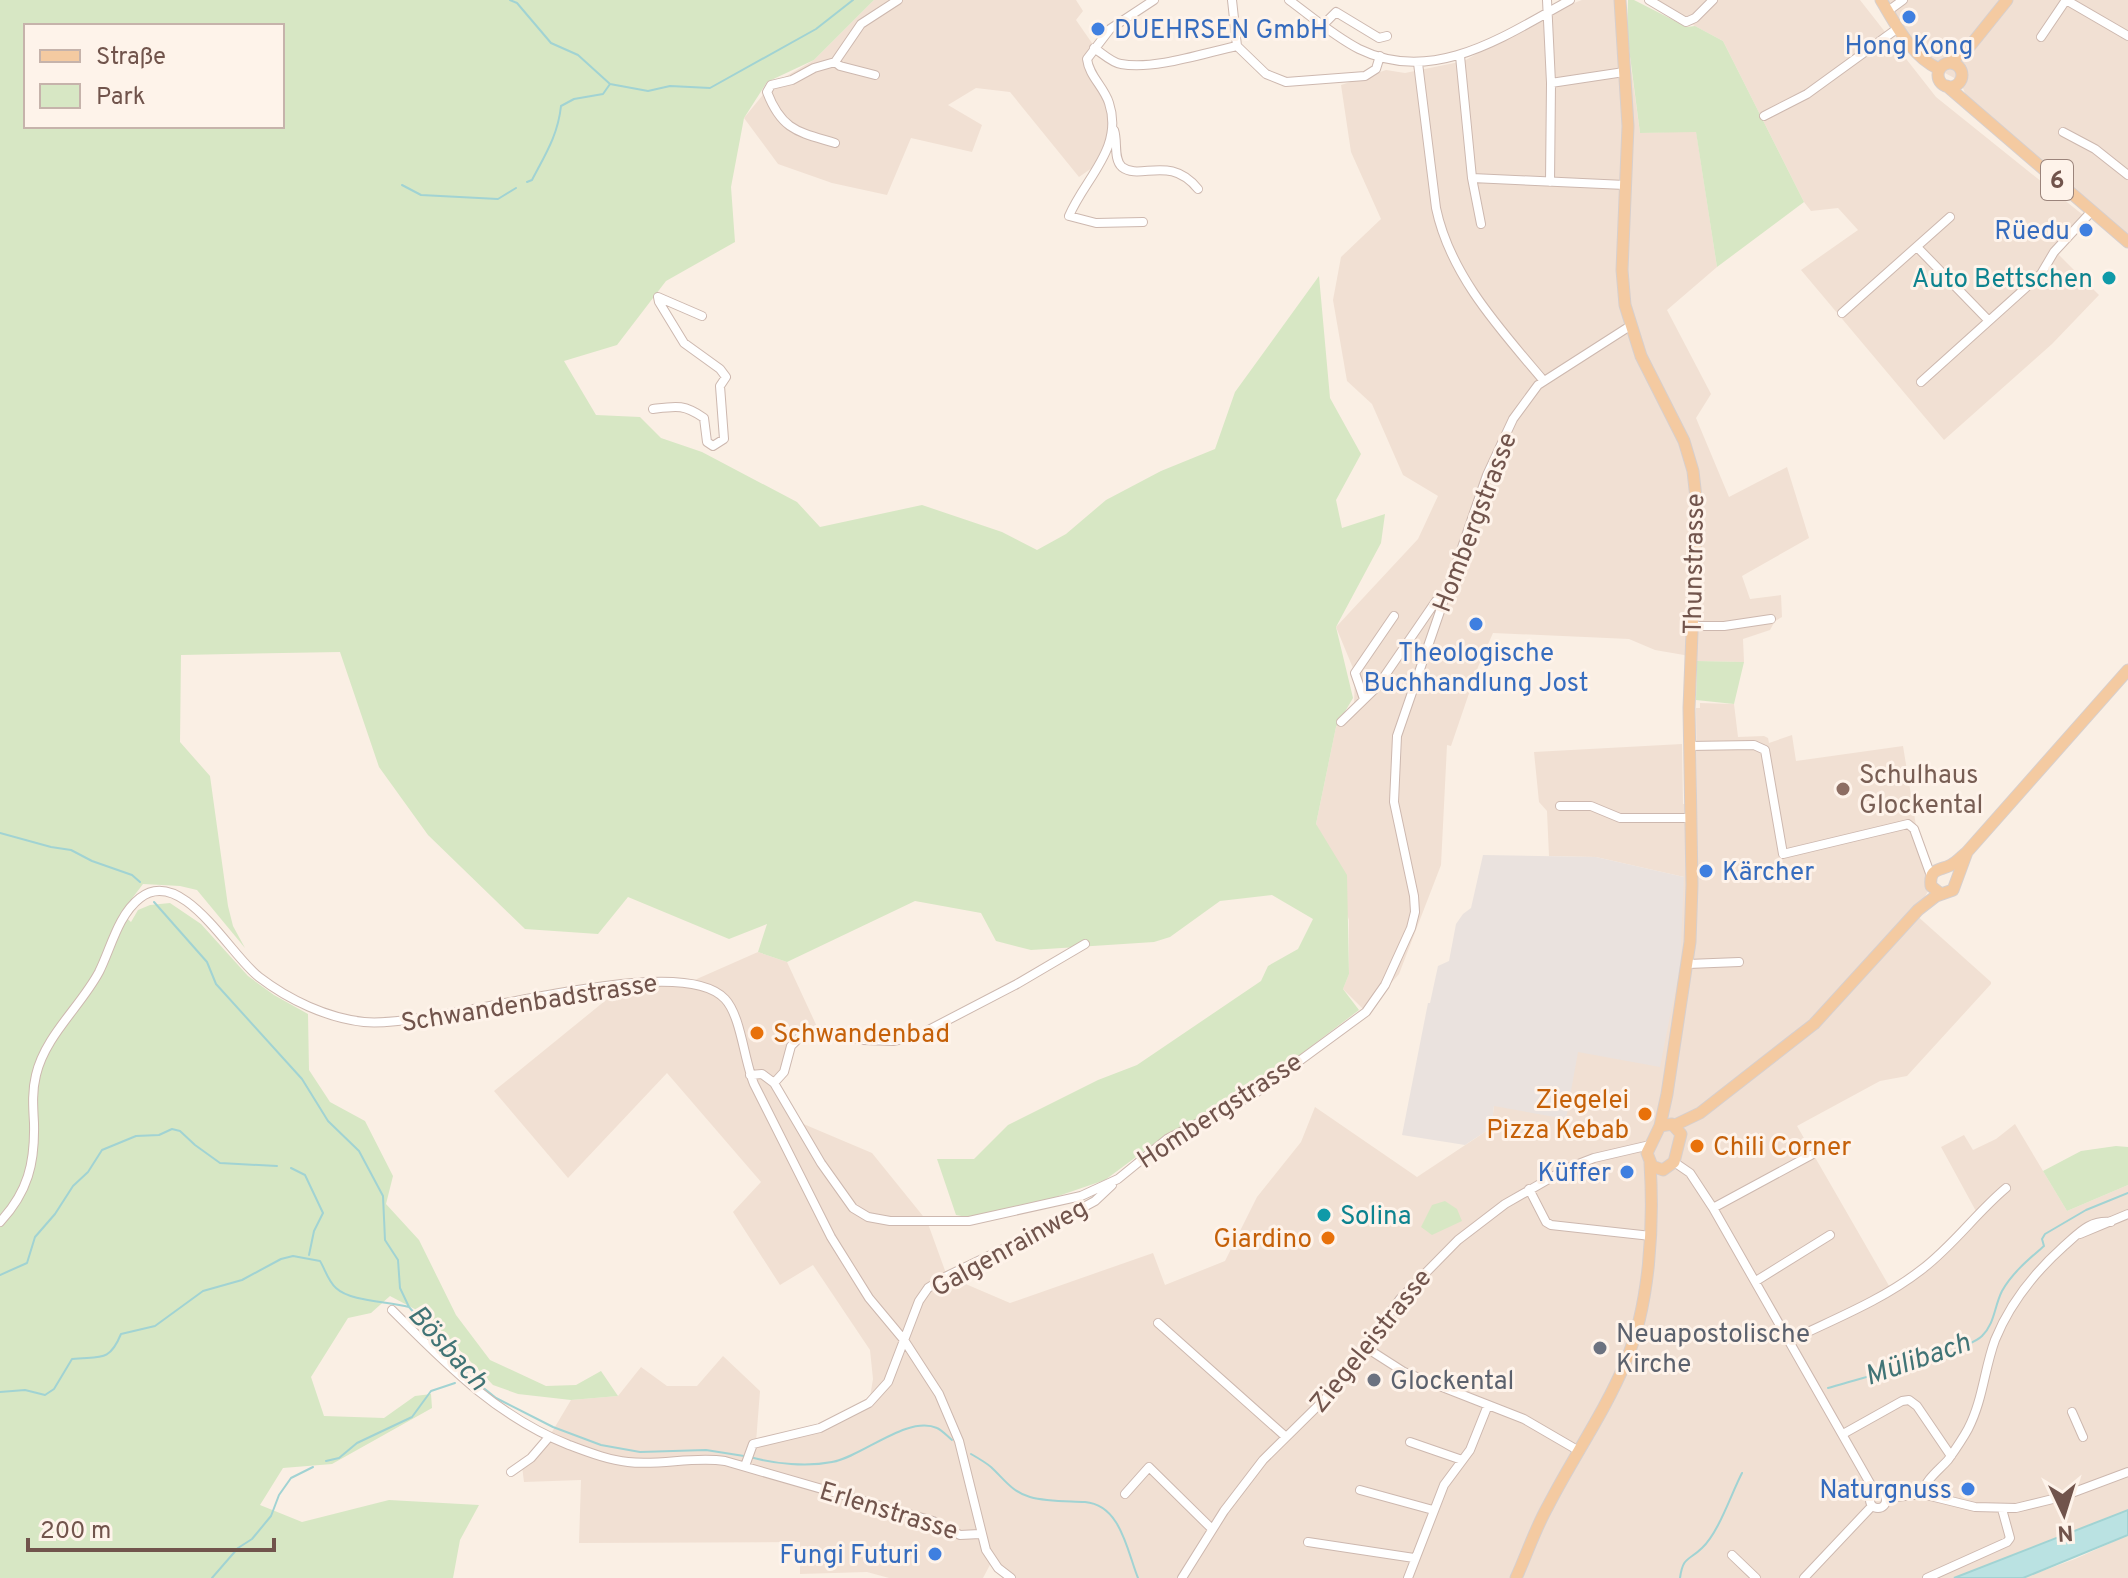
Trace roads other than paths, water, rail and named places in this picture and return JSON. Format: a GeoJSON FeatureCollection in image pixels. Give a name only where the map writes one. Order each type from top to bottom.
{"type":"FeatureCollection","features":[{"type":"Feature","properties":{"kind":"main road","name":"Thunstrasse"},"geometry":{"type":"LineString","coordinates":[[1620,0],[1628,126],[1622,282],[1630,326],[1641,356],[1679,429],[1693,471],[1697,526],[1689,746],[1692,893],[1688,964],[1667,1094],[1672,1128]]}},
{"type":"Feature","properties":{"kind":"main road"},"geometry":{"type":"LineString","coordinates":[[1970,46],[1956,85],[1947,86],[1939,79],[1944,66],[1970,46],[2007,0]]}},
{"type":"Feature","properties":{"kind":"main road"},"geometry":{"type":"LineString","coordinates":[[1885,6],[1922,59],[1944,66],[1958,66],[1961,76]]}},
{"type":"Feature","properties":{"kind":"main road","name":"6"},"geometry":{"type":"LineString","coordinates":[[1961,76],[1970,105]]}},
{"type":"Feature","properties":{"kind":"main road","name":"6"},"geometry":{"type":"LineString","coordinates":[[1947,86],[2128,242]]}},
{"type":"Feature","properties":{"kind":"main road"},"geometry":{"type":"LineString","coordinates":[[1918,910],[1937,874],[1967,852],[2128,670]]}},
{"type":"Feature","properties":{"kind":"main road"},"geometry":{"type":"LineString","coordinates":[[1516,1578],[1547,1506],[1610,1395],[1628,1356],[1645,1285],[1651,1236],[1650,1145],[1672,1128],[1700,1113],[1824,1015],[1918,910],[1941,894],[1953,890],[1967,852]]}},
{"type":"Feature","properties":{"kind":"main road"},"geometry":{"type":"LineString","coordinates":[[1937,874],[1957,876]]}},
{"type":"Feature","properties":{"kind":"main road"},"geometry":{"type":"LineString","coordinates":[[1937,874],[1941,894]]}},
{"type":"Feature","properties":{"kind":"main road"},"geometry":{"type":"LineString","coordinates":[[1652,1193],[1663,1170],[1674,1162],[1672,1128]]}},
{"type":"Feature","properties":{"kind":"main road"},"geometry":{"type":"LineString","coordinates":[[1649,1161],[1655,1168],[1663,1170]]}},
{"type":"Feature","properties":{"kind":"street"},"geometry":{"type":"LineString","coordinates":[[835,143],[793,130],[771,103],[767,92],[771,85],[835,62],[861,24],[898,0]]}},
{"type":"Feature","properties":{"kind":"street"},"geometry":{"type":"LineString","coordinates":[[1154,0],[1110,29],[1087,59],[1088,66],[1109,101],[1117,137],[1117,158],[1122,167],[1183,174],[1198,189]]}},
{"type":"Feature","properties":{"kind":"street"},"geometry":{"type":"LineString","coordinates":[[1232,0],[1237,46],[1266,74],[1286,82],[1365,76],[1376,69],[1380,56]]}},
{"type":"Feature","properties":{"kind":"street"},"geometry":{"type":"LineString","coordinates":[[1289,0],[1356,47],[1380,56],[1418,63],[1460,56],[1495,41],[1570,0]]}},
{"type":"Feature","properties":{"kind":"street"},"geometry":{"type":"LineString","coordinates":[[1547,0],[1551,83],[1550,182]]}},
{"type":"Feature","properties":{"kind":"street"},"geometry":{"type":"LineString","coordinates":[[1649,0],[1686,22],[1695,18],[1713,0]]}},
{"type":"Feature","properties":{"kind":"street"},"geometry":{"type":"LineString","coordinates":[[1885,6],[1903,0]]}},
{"type":"Feature","properties":{"kind":"street"},"geometry":{"type":"LineString","coordinates":[[2041,37],[2066,0],[2128,36]]}},
{"type":"Feature","properties":{"kind":"street"},"geometry":{"type":"LineString","coordinates":[[1323,25],[1336,12],[1379,38],[1387,36]]}},
{"type":"Feature","properties":{"kind":"street"},"geometry":{"type":"LineString","coordinates":[[1764,116],[1807,94],[1898,28]]}},
{"type":"Feature","properties":{"kind":"street"},"geometry":{"type":"LineString","coordinates":[[1094,48],[1118,64],[1133,65],[1169,61],[1237,46]]}},
{"type":"Feature","properties":{"kind":"street"},"geometry":{"type":"LineString","coordinates":[[1460,56],[1472,178],[1481,224]]}},
{"type":"Feature","properties":{"kind":"street"},"geometry":{"type":"LineString","coordinates":[[835,62],[875,75]]}},
{"type":"Feature","properties":{"kind":"street"},"geometry":{"type":"LineString","coordinates":[[1418,63],[1436,208],[1443,231],[1481,303],[1543,380]]}},
{"type":"Feature","properties":{"kind":"street"},"geometry":{"type":"LineString","coordinates":[[1551,83],[1624,72]]}},
{"type":"Feature","properties":{"kind":"street"},"geometry":{"type":"LineString","coordinates":[[1114,130],[1106,153],[1069,216],[1096,223],[1143,222]]}},
{"type":"Feature","properties":{"kind":"street"},"geometry":{"type":"LineString","coordinates":[[2063,132],[2095,149],[2128,175]]}},
{"type":"Feature","properties":{"kind":"street"},"geometry":{"type":"LineString","coordinates":[[1472,178],[1625,185]]}},
{"type":"Feature","properties":{"kind":"street"},"geometry":{"type":"LineString","coordinates":[[1921,382],[2041,274],[2054,252],[2092,211]]}},
{"type":"Feature","properties":{"kind":"street"},"geometry":{"type":"LineString","coordinates":[[1842,313],[1950,217]]}},
{"type":"Feature","properties":{"kind":"street"},"geometry":{"type":"LineString","coordinates":[[1917,247],[1989,321]]}},
{"type":"Feature","properties":{"kind":"street"},"geometry":{"type":"LineString","coordinates":[[653,409],[680,406],[694,411],[704,418],[707,442],[713,446],[724,439],[720,386],[726,377],[720,369],[684,343],[658,297],[702,316]]}},
{"type":"Feature","properties":{"kind":"street","name":"Hombergstrasse"},"geometry":{"type":"LineString","coordinates":[[774,1083],[841,1195],[853,1208],[868,1217],[890,1221],[969,1221],[1081,1196],[1118,1179],[1167,1139],[1253,1095],[1366,1012],[1385,985],[1415,912],[1394,802],[1397,736],[1496,454],[1522,404],[1543,380],[1630,326]]}},
{"type":"Feature","properties":{"kind":"street"},"geometry":{"type":"LineString","coordinates":[[1341,722],[1377,687],[1436,601],[1447,594]]}},
{"type":"Feature","properties":{"kind":"street"},"geometry":{"type":"LineString","coordinates":[[1364,699],[1355,673],[1394,616]]}},
{"type":"Feature","properties":{"kind":"street"},"geometry":{"type":"LineString","coordinates":[[1693,626],[1724,626],[1771,619]]}},
{"type":"Feature","properties":{"kind":"street"},"geometry":{"type":"LineString","coordinates":[[1689,746],[1754,745],[1765,750],[1783,854],[1904,824],[1912,827],[1920,850],[1937,874]]}},
{"type":"Feature","properties":{"kind":"street"},"geometry":{"type":"LineString","coordinates":[[1560,806],[1591,806],[1620,818],[1690,818]]}},
{"type":"Feature","properties":{"kind":"street","name":"Schwandenbadstrasse"},"geometry":{"type":"LineString","coordinates":[[0,1222],[19,1200],[29,1177],[35,1143],[33,1090],[41,1060],[93,983],[126,914],[138,899],[153,892],[176,893],[189,902],[244,964],[286,995],[324,1013],[362,1022],[415,1021],[627,983],[667,980],[698,983],[722,995],[734,1011],[750,1075],[831,1237],[869,1298],[904,1340],[939,1394],[966,1465],[980,1534]]}},
{"type":"Feature","properties":{"kind":"street"},"geometry":{"type":"LineString","coordinates":[[750,1075],[762,1074],[774,1083],[784,1072],[791,1046],[802,1035],[819,1031],[863,1040],[893,1041],[917,1036],[1017,984],[1085,944]]}},
{"type":"Feature","properties":{"kind":"street"},"geometry":{"type":"LineString","coordinates":[[1688,964],[1739,962]]}},
{"type":"Feature","properties":{"kind":"street","name":"Ziegeleistrasse"},"geometry":{"type":"LineString","coordinates":[[1182,1578],[1212,1529],[1261,1463],[1333,1391],[1421,1275],[1480,1222],[1529,1189],[1585,1161],[1650,1145]]}},
{"type":"Feature","properties":{"kind":"street","name":"Ziegeleistrasse"},"geometry":{"type":"LineString","coordinates":[[1621,1154],[1649,1161]]}},
{"type":"Feature","properties":{"kind":"street"},"geometry":{"type":"LineString","coordinates":[[1713,1208],[1811,1155]]}},
{"type":"Feature","properties":{"kind":"street"},"geometry":{"type":"LineString","coordinates":[[1674,1162],[1690,1173],[1713,1208],[1875,1492]]}},
{"type":"Feature","properties":{"kind":"street","name":"Galgenrainweg"},"geometry":{"type":"LineString","coordinates":[[747,1459],[756,1443],[820,1428],[869,1403],[888,1382],[919,1301],[935,1282],[1095,1201],[1118,1179]]}},
{"type":"Feature","properties":{"kind":"street"},"geometry":{"type":"LineString","coordinates":[[1789,1341],[1866,1305],[1907,1281],[1947,1248],[2006,1188]]}},
{"type":"Feature","properties":{"kind":"street"},"geometry":{"type":"LineString","coordinates":[[1529,1189],[1551,1225],[1651,1236]]}},
{"type":"Feature","properties":{"kind":"street"},"geometry":{"type":"LineString","coordinates":[[1922,1494],[1926,1483],[1951,1456],[1977,1409],[1995,1340],[2009,1312],[2037,1272],[2076,1236],[2128,1214]]}},
{"type":"Feature","properties":{"kind":"street"},"geometry":{"type":"LineString","coordinates":[[1756,1281],[1830,1235]]}},
{"type":"Feature","properties":{"kind":"street","name":"Erlenstrasse"},"geometry":{"type":"LineString","coordinates":[[392,1310],[474,1390],[496,1407],[549,1437],[619,1461],[645,1464],[747,1459],[933,1521],[960,1535],[980,1534],[992,1561],[1011,1578]]}},
{"type":"Feature","properties":{"kind":"street"},"geometry":{"type":"LineString","coordinates":[[1158,1323],[1286,1437]]}},
{"type":"Feature","properties":{"kind":"street"},"geometry":{"type":"LineString","coordinates":[[1365,1347],[1404,1372],[1524,1419],[1579,1451]]}},
{"type":"Feature","properties":{"kind":"street"},"geometry":{"type":"LineString","coordinates":[[1843,1434],[1909,1400],[1917,1406],[1951,1456]]}},
{"type":"Feature","properties":{"kind":"street"},"geometry":{"type":"LineString","coordinates":[[1408,1578],[1444,1485],[1473,1443],[1488,1405]]}},
{"type":"Feature","properties":{"kind":"street"},"geometry":{"type":"LineString","coordinates":[[2072,1412],[2083,1437]]}},
{"type":"Feature","properties":{"kind":"street"},"geometry":{"type":"LineString","coordinates":[[511,1472],[531,1458],[549,1437]]}},
{"type":"Feature","properties":{"kind":"street"},"geometry":{"type":"LineString","coordinates":[[1410,1442],[1462,1460]]}},
{"type":"Feature","properties":{"kind":"street"},"geometry":{"type":"LineString","coordinates":[[1125,1494],[1149,1467],[1212,1529]]}},
{"type":"Feature","properties":{"kind":"street"},"geometry":{"type":"LineString","coordinates":[[1887,1498],[1922,1494],[1975,1507],[2002,1509],[2054,1499],[2128,1472]]}},
{"type":"Feature","properties":{"kind":"street"},"geometry":{"type":"LineString","coordinates":[[1360,1490],[1433,1510]]}},
{"type":"Feature","properties":{"kind":"street"},"geometry":{"type":"LineString","coordinates":[[1875,1492],[1883,1492],[1887,1498]]}},
{"type":"Feature","properties":{"kind":"street"},"geometry":{"type":"LineString","coordinates":[[1872,1506],[1870,1498],[1875,1492]]}},
{"type":"Feature","properties":{"kind":"street"},"geometry":{"type":"LineString","coordinates":[[1872,1506],[1882,1507],[1887,1498]]}},
{"type":"Feature","properties":{"kind":"street"},"geometry":{"type":"LineString","coordinates":[[1804,1578],[1872,1506]]}},
{"type":"Feature","properties":{"kind":"street"},"geometry":{"type":"LineString","coordinates":[[1927,1578],[2007,1542],[2010,1538],[2002,1509]]}},
{"type":"Feature","properties":{"kind":"street"},"geometry":{"type":"LineString","coordinates":[[1308,1542],[1414,1558]]}},
{"type":"Feature","properties":{"kind":"street"},"geometry":{"type":"LineString","coordinates":[[1732,1555],[1756,1578]]}},
{"type":"Feature","properties":{"kind":"water"},"geometry":{"type":"Polygon","coordinates":[[[2128,1510],[2128,1535],[2023,1578],[1954,1578],[2128,1510]]]}},
{"type":"Feature","properties":{"kind":"waterway"},"geometry":{"type":"LineString","coordinates":[[510,0],[517,3],[551,43],[578,55],[610,84],[648,91],[670,86],[710,88],[816,29],[853,0]]}},
{"type":"Feature","properties":{"kind":"waterway"},"geometry":{"type":"LineString","coordinates":[[527,182],[532,180],[550,144],[561,106],[574,99],[603,94],[610,84]]}},
{"type":"Feature","properties":{"kind":"waterway"},"geometry":{"type":"LineString","coordinates":[[402,185],[421,195],[498,199],[516,188]]}},
{"type":"Feature","properties":{"kind":"waterway","name":"Bösbach"},"geometry":{"type":"LineString","coordinates":[[0,833],[71,850],[132,875],[140,882]]}},
{"type":"Feature","properties":{"kind":"waterway","name":"Bösbach"},"geometry":{"type":"LineString","coordinates":[[154,902],[207,962],[216,984],[302,1079],[328,1121],[359,1151],[383,1196],[385,1240],[398,1260],[400,1288],[409,1307],[470,1377],[496,1398],[553,1427],[601,1445],[640,1452],[706,1450],[744,1456]]}},
{"type":"Feature","properties":{"kind":"waterway"},"geometry":{"type":"LineString","coordinates":[[0,1275],[27,1263],[35,1237],[102,1150],[136,1136],[159,1135],[172,1129],[180,1131],[220,1163],[277,1166]]}},
{"type":"Feature","properties":{"kind":"waterway"},"geometry":{"type":"LineString","coordinates":[[291,1168],[305,1175],[323,1213],[314,1231],[309,1255]]}},
{"type":"Feature","properties":{"kind":"waterway","name":"Mülibach"},"geometry":{"type":"LineString","coordinates":[[1828,1388],[1955,1350],[1982,1336],[2006,1284],[2044,1246],[2042,1239],[2045,1234],[2086,1210],[2128,1193]]}},
{"type":"Feature","properties":{"kind":"waterway"},"geometry":{"type":"LineString","coordinates":[[0,1392],[25,1390],[45,1395],[54,1389],[72,1359],[108,1354],[121,1334],[155,1326],[203,1291],[242,1280],[293,1256],[320,1261],[331,1282],[343,1293],[409,1307]]}},
{"type":"Feature","properties":{"kind":"waterway"},"geometry":{"type":"LineString","coordinates":[[326,1461],[339,1458],[357,1443],[412,1417],[431,1391],[455,1383]]}},
{"type":"Feature","properties":{"kind":"waterway","name":"Bösbach"},"geometry":{"type":"LineString","coordinates":[[750,1457],[791,1464],[832,1462],[912,1427],[939,1429],[952,1440]]}},
{"type":"Feature","properties":{"kind":"waterway","name":"Bösbach"},"geometry":{"type":"LineString","coordinates":[[971,1454],[1024,1495],[1044,1500],[1085,1502],[1107,1511],[1121,1531],[1138,1578]]}},
{"type":"Feature","properties":{"kind":"waterway"},"geometry":{"type":"LineString","coordinates":[[212,1578],[271,1516],[279,1495],[291,1478],[313,1467]]}},
{"type":"Feature","properties":{"kind":"waterway","name":"Mülibach"},"geometry":{"type":"LineString","coordinates":[[1680,1578],[1685,1562],[1702,1548],[1714,1532],[1742,1473]]}},
{"type":"Feature","properties":{"kind":"place","name":"Hong Kong"},"geometry":{"type":"Point","coordinates":[1909,17]}},
{"type":"Feature","properties":{"kind":"place","name":"DUEHRSEN GmbH"},"geometry":{"type":"Point","coordinates":[1098,29]}},
{"type":"Feature","properties":{"kind":"place","name":"Rüedu"},"geometry":{"type":"Point","coordinates":[2086,230]}},
{"type":"Feature","properties":{"kind":"place","name":"Auto Bettschen"},"geometry":{"type":"Point","coordinates":[2109,278]}},
{"type":"Feature","properties":{"kind":"place","name":"Theologische Buchhandlung Jost"},"geometry":{"type":"Point","coordinates":[1476,624]}},
{"type":"Feature","properties":{"kind":"place","name":"Schulhaus Glockental"},"geometry":{"type":"Point","coordinates":[1843,789]}},
{"type":"Feature","properties":{"kind":"place","name":"Kärcher"},"geometry":{"type":"Point","coordinates":[1706,871]}},
{"type":"Feature","properties":{"kind":"place","name":"Schwandenbad"},"geometry":{"type":"Point","coordinates":[757,1033]}},
{"type":"Feature","properties":{"kind":"place","name":"Ziegelei Pizza Kebab"},"geometry":{"type":"Point","coordinates":[1645,1114]}},
{"type":"Feature","properties":{"kind":"place","name":"Chili Corner"},"geometry":{"type":"Point","coordinates":[1697,1146]}},
{"type":"Feature","properties":{"kind":"place","name":"Küffer"},"geometry":{"type":"Point","coordinates":[1627,1172]}},
{"type":"Feature","properties":{"kind":"place","name":"Solina"},"geometry":{"type":"Point","coordinates":[1324,1215]}},
{"type":"Feature","properties":{"kind":"place","name":"Giardino"},"geometry":{"type":"Point","coordinates":[1328,1238]}},
{"type":"Feature","properties":{"kind":"place","name":"Neuapostolische Kirche"},"geometry":{"type":"Point","coordinates":[1600,1348]}},
{"type":"Feature","properties":{"kind":"place","name":"Glockental"},"geometry":{"type":"Point","coordinates":[1374,1380]}},
{"type":"Feature","properties":{"kind":"place","name":"Naturgnuss"},"geometry":{"type":"Point","coordinates":[1968,1489]}},
{"type":"Feature","properties":{"kind":"place","name":"Fungi Futuri"},"geometry":{"type":"Point","coordinates":[935,1554]}}]}
